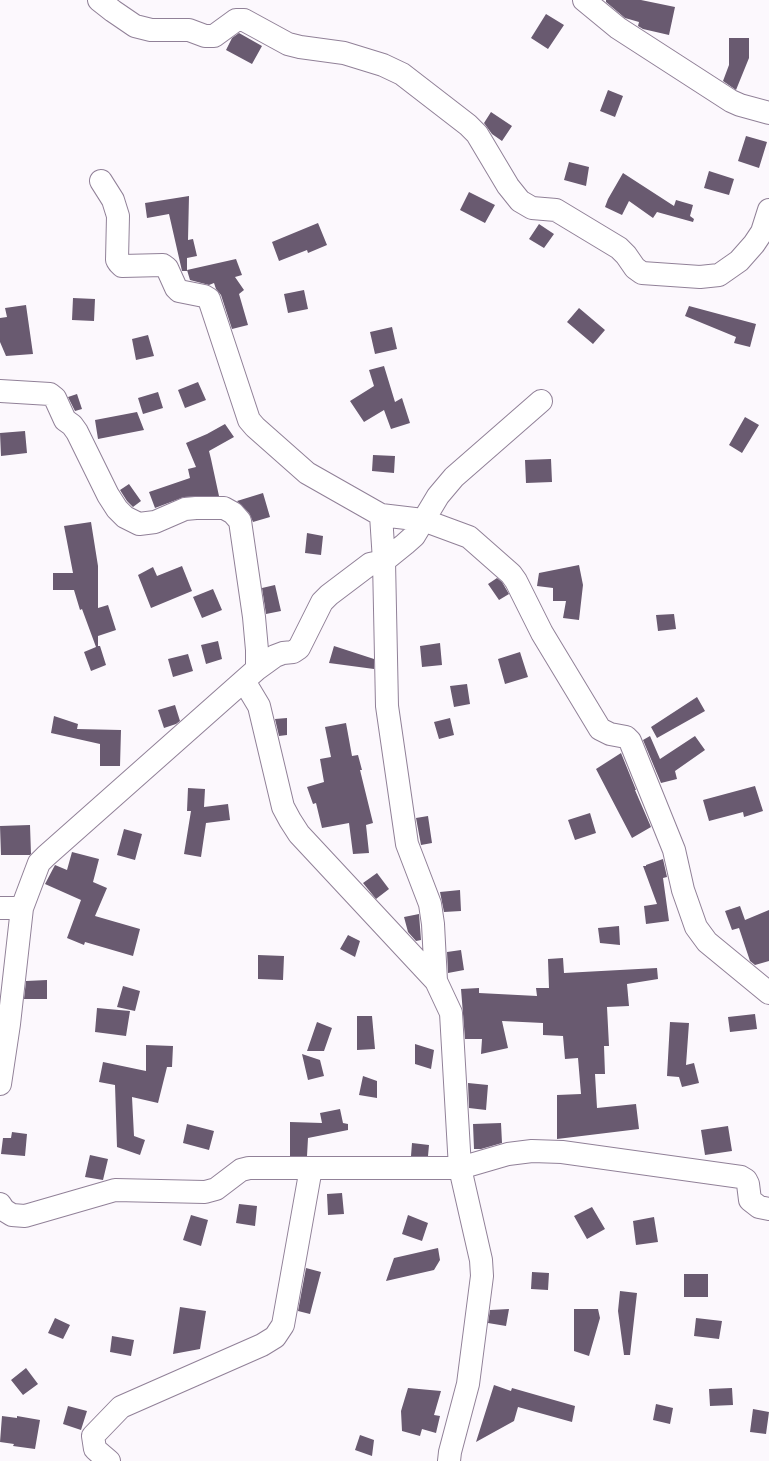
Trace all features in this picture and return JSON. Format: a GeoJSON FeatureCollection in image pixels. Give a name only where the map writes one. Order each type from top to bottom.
{"type":"FeatureCollection","features":[{"type":"Feature","properties":{"kind":"street"},"geometry":{"type":"LineString","coordinates":[[99,0],[113,12],[135,26],[152,30],[189,30],[205,36],[214,36],[236,20],[244,20],[288,44],[300,47],[344,52],[383,64],[402,74],[468,125],[477,134],[508,186],[520,201],[532,208],[556,210],[619,248],[635,268],[642,273],[700,277],[719,274],[739,261],[754,244],[762,232],[769,210]]}},
{"type":"Feature","properties":{"kind":"street"},"geometry":{"type":"LineString","coordinates":[[584,0],[618,28],[731,101],[769,113]]}},
{"type":"Feature","properties":{"kind":"street"},"geometry":{"type":"LineString","coordinates":[[101,181],[113,200],[118,216],[117,260],[119,264],[122,266],[163,265],[167,268],[176,288],[179,291],[204,296],[209,299],[249,420],[255,427],[307,473],[380,514],[423,520],[469,537],[511,574],[542,633],[600,729],[610,734],[626,737],[630,742],[674,850],[683,890],[696,927],[707,942],[769,993]]}},
{"type":"Feature","properties":{"kind":"street"},"geometry":{"type":"LineString","coordinates":[[0,391],[50,394],[55,398],[65,420],[72,425],[77,432],[108,495],[117,509],[125,517],[140,524],[155,522],[185,509],[224,508],[240,521],[254,617],[257,650],[250,675],[259,706],[283,807],[299,834],[436,981],[451,1014],[460,1168],[481,1260],[482,1276],[468,1384],[449,1461]]}},
{"type":"Feature","properties":{"kind":"street"},"geometry":{"type":"LineString","coordinates":[[0,1084],[9,1024],[22,908],[39,863],[250,675],[275,656],[293,652],[299,648],[322,602],[370,564],[384,561],[414,536],[438,496],[454,477],[541,401]]}},
{"type":"Feature","properties":{"kind":"street"},"geometry":{"type":"LineString","coordinates":[[380,514],[384,561],[387,706],[407,844],[430,904],[433,924],[436,981]]}},
{"type":"Feature","properties":{"kind":"street"},"geometry":{"type":"LineString","coordinates":[[0,908],[22,908]]}},
{"type":"Feature","properties":{"kind":"street"},"geometry":{"type":"LineString","coordinates":[[0,1204],[4,1210],[12,1215],[25,1216],[115,1190],[205,1192],[216,1189],[241,1170],[249,1168],[460,1168],[508,1154],[532,1151],[562,1152],[741,1177],[746,1180],[748,1184],[750,1200],[759,1207],[769,1209]]}},
{"type":"Feature","properties":{"kind":"street"},"geometry":{"type":"LineString","coordinates":[[109,1461],[95,1449],[93,1436],[121,1407],[262,1346],[275,1337],[283,1325],[311,1168]]}},
{"type":"Feature","properties":{"kind":"building"},"geometry":{"type":"Polygon","coordinates":[[[606,0],[641,0],[675,7],[669,35],[643,29],[638,26],[639,22],[625,18],[606,2],[606,0]]]}},
{"type":"Feature","properties":{"kind":"building"},"geometry":{"type":"Polygon","coordinates":[[[546,14],[564,25],[548,49],[531,38],[546,14]]]}},
{"type":"Feature","properties":{"kind":"building"},"geometry":{"type":"Polygon","coordinates":[[[239,33],[262,46],[252,64],[226,50],[232,38],[239,33]]]}},
{"type":"Feature","properties":{"kind":"building"},"geometry":{"type":"Polygon","coordinates":[[[729,38],[749,38],[749,58],[736,90],[723,81],[729,65],[729,38]]]}},
{"type":"Feature","properties":{"kind":"building"},"geometry":{"type":"Polygon","coordinates":[[[608,90],[623,96],[615,117],[600,111],[608,90]]]}},
{"type":"Feature","properties":{"kind":"building"},"geometry":{"type":"Polygon","coordinates":[[[491,112],[512,126],[502,141],[492,134],[484,123],[491,112]]]}},
{"type":"Feature","properties":{"kind":"building"},"geometry":{"type":"Polygon","coordinates":[[[746,136],[767,142],[759,168],[738,161],[746,136]]]}},
{"type":"Feature","properties":{"kind":"building"},"geometry":{"type":"Polygon","coordinates":[[[569,162],[589,167],[586,186],[564,180],[569,162]]]}},
{"type":"Feature","properties":{"kind":"building"},"geometry":{"type":"Polygon","coordinates":[[[709,171],[734,179],[729,195],[704,188],[709,171]]]}},
{"type":"Feature","properties":{"kind":"building"},"geometry":{"type":"Polygon","coordinates":[[[623,173],[674,206],[676,200],[693,205],[690,216],[694,219],[693,222],[657,212],[653,218],[629,201],[622,215],[605,207],[623,173]]]}},
{"type":"Feature","properties":{"kind":"building"},"geometry":{"type":"Polygon","coordinates":[[[469,192],[495,205],[485,223],[460,210],[469,192]]]}},
{"type":"Feature","properties":{"kind":"building"},"geometry":{"type":"Polygon","coordinates":[[[189,196],[188,240],[193,239],[197,256],[187,258],[187,271],[182,271],[169,214],[147,218],[145,203],[189,196]]]}},
{"type":"Feature","properties":{"kind":"building"},"geometry":{"type":"Polygon","coordinates":[[[318,223],[327,245],[308,253],[307,250],[279,261],[272,242],[318,223]]]}},
{"type":"Feature","properties":{"kind":"building"},"geometry":{"type":"Polygon","coordinates":[[[539,224],[554,234],[544,248],[529,239],[539,224]]]}},
{"type":"Feature","properties":{"kind":"building"},"geometry":{"type":"Polygon","coordinates":[[[236,259],[242,275],[235,277],[244,290],[239,294],[248,325],[232,329],[221,295],[216,289],[214,283],[209,285],[190,280],[187,270],[236,259]]]}},
{"type":"Feature","properties":{"kind":"building"},"geometry":{"type":"Polygon","coordinates":[[[304,290],[308,309],[288,313],[284,294],[304,290]]]}},
{"type":"Feature","properties":{"kind":"building"},"geometry":{"type":"Polygon","coordinates":[[[73,298],[95,299],[94,321],[72,320],[73,298]]]}},
{"type":"Feature","properties":{"kind":"building"},"geometry":{"type":"Polygon","coordinates":[[[26,305],[33,354],[6,356],[0,342],[0,318],[7,317],[5,308],[26,305]]]}},
{"type":"Feature","properties":{"kind":"building"},"geometry":{"type":"Polygon","coordinates":[[[689,306],[756,324],[750,347],[734,343],[736,337],[685,316],[689,306]]]}},
{"type":"Feature","properties":{"kind":"building"},"geometry":{"type":"Polygon","coordinates":[[[579,308],[605,330],[593,344],[567,322],[579,308]]]}},
{"type":"Feature","properties":{"kind":"building"},"geometry":{"type":"Polygon","coordinates":[[[392,327],[397,349],[375,354],[370,332],[392,327]]]}},
{"type":"Feature","properties":{"kind":"building"},"geometry":{"type":"Polygon","coordinates":[[[148,335],[154,356],[136,360],[132,339],[148,335]]]}},
{"type":"Feature","properties":{"kind":"building"},"geometry":{"type":"Polygon","coordinates":[[[384,366],[395,402],[402,398],[410,423],[391,429],[384,410],[364,422],[350,401],[374,386],[369,370],[384,366]]]}},
{"type":"Feature","properties":{"kind":"building"},"geometry":{"type":"Polygon","coordinates":[[[198,382],[206,400],[185,408],[178,390],[198,382]]]}},
{"type":"Feature","properties":{"kind":"building"},"geometry":{"type":"Polygon","coordinates":[[[158,392],[163,408],[143,414],[138,398],[158,392]]]}},
{"type":"Feature","properties":{"kind":"building"},"geometry":{"type":"Polygon","coordinates":[[[77,394],[82,409],[75,411],[68,397],[77,394]]]}},
{"type":"Feature","properties":{"kind":"building"},"geometry":{"type":"Polygon","coordinates":[[[137,412],[144,430],[98,439],[95,420],[137,412]]]}},
{"type":"Feature","properties":{"kind":"building"},"geometry":{"type":"Polygon","coordinates":[[[745,417],[759,425],[742,453],[729,445],[745,417]]]}},
{"type":"Feature","properties":{"kind":"building"},"geometry":{"type":"Polygon","coordinates":[[[225,424],[234,437],[209,451],[219,496],[184,497],[155,508],[149,492],[190,478],[188,469],[196,467],[186,443],[225,424]]]}},
{"type":"Feature","properties":{"kind":"building"},"geometry":{"type":"Polygon","coordinates":[[[25,431],[27,453],[1,456],[0,433],[25,431]]]}},
{"type":"Feature","properties":{"kind":"building"},"geometry":{"type":"Polygon","coordinates":[[[373,455],[395,456],[394,473],[372,471],[373,455]]]}},
{"type":"Feature","properties":{"kind":"building"},"geometry":{"type":"Polygon","coordinates":[[[551,459],[552,482],[526,483],[525,460],[551,459]]]}},
{"type":"Feature","properties":{"kind":"building"},"geometry":{"type":"Polygon","coordinates":[[[129,484],[141,501],[133,507],[120,490],[129,484]]]}},
{"type":"Feature","properties":{"kind":"building"},"geometry":{"type":"Polygon","coordinates":[[[263,493],[270,517],[253,522],[249,513],[237,501],[263,493]]]}},
{"type":"Feature","properties":{"kind":"building"},"geometry":{"type":"Polygon","coordinates":[[[91,522],[98,566],[98,608],[108,605],[116,630],[98,636],[98,646],[100,646],[106,665],[91,671],[84,652],[96,647],[82,609],[80,610],[74,590],[53,590],[53,573],[73,573],[64,526],[91,522]]]}},
{"type":"Feature","properties":{"kind":"building"},"geometry":{"type":"Polygon","coordinates":[[[307,533],[323,536],[321,555],[305,553],[307,533]]]}},
{"type":"Feature","properties":{"kind":"building"},"geometry":{"type":"Polygon","coordinates":[[[579,565],[583,585],[579,620],[563,618],[566,601],[553,601],[553,588],[537,586],[539,573],[579,565]]]}},
{"type":"Feature","properties":{"kind":"building"},"geometry":{"type":"Polygon","coordinates":[[[182,566],[192,591],[151,608],[138,575],[153,567],[157,576],[182,566]]]}},
{"type":"Feature","properties":{"kind":"building"},"geometry":{"type":"Polygon","coordinates":[[[497,578],[502,582],[509,594],[499,600],[488,584],[497,578]]]}},
{"type":"Feature","properties":{"kind":"building"},"geometry":{"type":"Polygon","coordinates":[[[275,585],[281,611],[266,614],[262,588],[275,585]]]}},
{"type":"Feature","properties":{"kind":"building"},"geometry":{"type":"Polygon","coordinates":[[[213,589],[222,610],[202,618],[193,597],[213,589]]]}},
{"type":"Feature","properties":{"kind":"building"},"geometry":{"type":"Polygon","coordinates":[[[674,614],[676,629],[658,631],[656,615],[674,614]]]}},
{"type":"Feature","properties":{"kind":"building"},"geometry":{"type":"Polygon","coordinates":[[[218,641],[222,659],[206,664],[201,645],[218,641]]]}},
{"type":"Feature","properties":{"kind":"building"},"geometry":{"type":"Polygon","coordinates":[[[440,643],[442,665],[422,667],[420,646],[440,643]]]}},
{"type":"Feature","properties":{"kind":"building"},"geometry":{"type":"Polygon","coordinates":[[[334,646],[374,659],[374,669],[329,663],[334,646]]]}},
{"type":"Feature","properties":{"kind":"building"},"geometry":{"type":"Polygon","coordinates":[[[520,652],[528,677],[505,684],[498,659],[520,652]]]}},
{"type":"Feature","properties":{"kind":"building"},"geometry":{"type":"Polygon","coordinates":[[[188,654],[193,671],[173,677],[168,659],[188,654]]]}},
{"type":"Feature","properties":{"kind":"building"},"geometry":{"type":"Polygon","coordinates":[[[467,684],[470,704],[454,707],[450,686],[467,684]]]}},
{"type":"Feature","properties":{"kind":"building"},"geometry":{"type":"Polygon","coordinates":[[[697,697],[705,711],[657,738],[651,727],[697,697]]]}},
{"type":"Feature","properties":{"kind":"building"},"geometry":{"type":"Polygon","coordinates":[[[175,705],[180,721],[164,728],[158,710],[175,705]]]}},
{"type":"Feature","properties":{"kind":"building"},"geometry":{"type":"Polygon","coordinates":[[[54,716],[78,724],[77,729],[121,730],[120,766],[100,766],[100,744],[51,733],[54,716]]]}},
{"type":"Feature","properties":{"kind":"building"},"geometry":{"type":"Polygon","coordinates":[[[287,718],[287,735],[279,736],[275,719],[287,718]]]}},
{"type":"Feature","properties":{"kind":"building"},"geometry":{"type":"Polygon","coordinates":[[[450,718],[454,735],[439,739],[434,722],[450,718]]]}},
{"type":"Feature","properties":{"kind":"building"},"geometry":{"type":"Polygon","coordinates":[[[346,723],[352,756],[358,755],[362,770],[360,770],[373,823],[366,825],[369,853],[353,854],[349,823],[322,828],[316,803],[313,804],[307,787],[324,782],[320,759],[331,757],[325,727],[346,723]]]}},
{"type":"Feature","properties":{"kind":"building"},"geometry":{"type":"Polygon","coordinates":[[[650,736],[660,759],[695,736],[705,750],[675,771],[677,779],[661,783],[643,740],[650,736]]]}},
{"type":"Feature","properties":{"kind":"building"},"geometry":{"type":"Polygon","coordinates":[[[621,753],[651,827],[632,838],[596,769],[621,753]]]}},
{"type":"Feature","properties":{"kind":"building"},"geometry":{"type":"Polygon","coordinates":[[[755,786],[763,811],[744,817],[743,812],[709,821],[703,800],[755,786]]]}},
{"type":"Feature","properties":{"kind":"building"},"geometry":{"type":"Polygon","coordinates":[[[188,788],[205,789],[204,807],[228,804],[230,820],[206,823],[201,857],[184,854],[191,811],[187,811],[188,788]]]}},
{"type":"Feature","properties":{"kind":"building"},"geometry":{"type":"Polygon","coordinates":[[[590,813],[596,833],[575,840],[568,820],[590,813]]]}},
{"type":"Feature","properties":{"kind":"building"},"geometry":{"type":"Polygon","coordinates":[[[428,816],[432,843],[421,845],[416,818],[428,816]]]}},
{"type":"Feature","properties":{"kind":"building"},"geometry":{"type":"Polygon","coordinates":[[[30,825],[31,854],[1,855],[0,826],[30,825]]]}},
{"type":"Feature","properties":{"kind":"building"},"geometry":{"type":"Polygon","coordinates":[[[124,829],[142,834],[135,860],[117,855],[124,829]]]}},
{"type":"Feature","properties":{"kind":"building"},"geometry":{"type":"Polygon","coordinates":[[[72,852],[99,859],[93,882],[107,888],[95,916],[140,929],[133,956],[85,942],[84,945],[67,938],[81,900],[45,884],[55,865],[67,870],[72,852]]]}},
{"type":"Feature","properties":{"kind":"building"},"geometry":{"type":"Polygon","coordinates":[[[663,859],[667,877],[663,878],[669,921],[646,924],[644,906],[657,904],[643,866],[663,859]]]}},
{"type":"Feature","properties":{"kind":"building"},"geometry":{"type":"Polygon","coordinates":[[[377,873],[389,889],[376,899],[363,883],[377,873]]]}},
{"type":"Feature","properties":{"kind":"building"},"geometry":{"type":"Polygon","coordinates":[[[460,890],[461,911],[444,912],[440,892],[460,890]]]}},
{"type":"Feature","properties":{"kind":"building"},"geometry":{"type":"Polygon","coordinates":[[[740,906],[745,920],[769,910],[769,961],[755,965],[750,961],[739,928],[732,930],[725,911],[740,906]]]}},
{"type":"Feature","properties":{"kind":"building"},"geometry":{"type":"Polygon","coordinates":[[[419,914],[421,940],[416,941],[408,932],[404,917],[419,914]]]}},
{"type":"Feature","properties":{"kind":"building"},"geometry":{"type":"Polygon","coordinates":[[[619,926],[620,945],[600,943],[598,928],[619,926]]]}},
{"type":"Feature","properties":{"kind":"building"},"geometry":{"type":"Polygon","coordinates":[[[348,935],[360,941],[355,957],[340,949],[348,935]]]}},
{"type":"Feature","properties":{"kind":"building"},"geometry":{"type":"Polygon","coordinates":[[[461,950],[464,970],[448,973],[447,952],[461,950]]]}},
{"type":"Feature","properties":{"kind":"building"},"geometry":{"type":"Polygon","coordinates":[[[258,955],[284,956],[283,980],[258,979],[258,955]]]}},
{"type":"Feature","properties":{"kind":"building"},"geometry":{"type":"Polygon","coordinates":[[[563,958],[564,973],[657,968],[658,979],[627,984],[629,1006],[607,1007],[609,1046],[604,1046],[605,1074],[595,1074],[597,1108],[636,1104],[639,1129],[557,1139],[557,1095],[581,1094],[578,1058],[565,1059],[563,1036],[543,1035],[543,1023],[502,1021],[508,1048],[481,1054],[482,1039],[465,1039],[461,989],[479,988],[479,993],[537,996],[536,988],[549,988],[548,959],[563,958]]]}},
{"type":"Feature","properties":{"kind":"building"},"geometry":{"type":"Polygon","coordinates":[[[47,980],[47,999],[24,999],[26,981],[47,980]]]}},
{"type":"Feature","properties":{"kind":"building"},"geometry":{"type":"Polygon","coordinates":[[[123,986],[140,991],[135,1011],[117,1007],[123,986]]]}},
{"type":"Feature","properties":{"kind":"building"},"geometry":{"type":"Polygon","coordinates":[[[97,1008],[130,1011],[126,1036],[95,1032],[97,1008]]]}},
{"type":"Feature","properties":{"kind":"building"},"geometry":{"type":"Polygon","coordinates":[[[755,1014],[757,1029],[730,1032],[728,1017],[755,1014]]]}},
{"type":"Feature","properties":{"kind":"building"},"geometry":{"type":"Polygon","coordinates":[[[357,1016],[372,1016],[375,1049],[357,1050],[357,1016]]]}},
{"type":"Feature","properties":{"kind":"building"},"geometry":{"type":"Polygon","coordinates":[[[317,1022],[332,1028],[324,1051],[307,1051],[317,1022]]]}},
{"type":"Feature","properties":{"kind":"building"},"geometry":{"type":"Polygon","coordinates":[[[670,1022],[689,1023],[686,1065],[694,1063],[699,1083],[682,1087],[679,1077],[667,1076],[670,1022]]]}},
{"type":"Feature","properties":{"kind":"building"},"geometry":{"type":"Polygon","coordinates":[[[415,1044],[434,1050],[431,1069],[415,1064],[415,1044]]]}},
{"type":"Feature","properties":{"kind":"building"},"geometry":{"type":"Polygon","coordinates":[[[146,1045],[173,1046],[172,1067],[167,1067],[158,1103],[132,1097],[134,1136],[145,1140],[140,1155],[117,1147],[115,1085],[99,1082],[103,1062],[146,1071],[146,1045]]]}},
{"type":"Feature","properties":{"kind":"building"},"geometry":{"type":"Polygon","coordinates":[[[302,1054],[320,1060],[324,1076],[308,1080],[302,1054]]]}},
{"type":"Feature","properties":{"kind":"building"},"geometry":{"type":"Polygon","coordinates":[[[363,1076],[377,1081],[377,1098],[359,1095],[363,1076]]]}},
{"type":"Feature","properties":{"kind":"building"},"geometry":{"type":"Polygon","coordinates":[[[468,1083],[488,1085],[486,1110],[469,1108],[468,1083]]]}},
{"type":"Feature","properties":{"kind":"building"},"geometry":{"type":"Polygon","coordinates":[[[340,1109],[343,1123],[348,1124],[348,1130],[308,1138],[307,1156],[290,1156],[290,1122],[322,1123],[320,1113],[340,1109]]]}},
{"type":"Feature","properties":{"kind":"building"},"geometry":{"type":"Polygon","coordinates":[[[501,1123],[502,1143],[481,1149],[474,1149],[473,1124],[501,1123]]]}},
{"type":"Feature","properties":{"kind":"building"},"geometry":{"type":"Polygon","coordinates":[[[187,1124],[214,1131],[209,1150],[183,1143],[187,1124]]]}},
{"type":"Feature","properties":{"kind":"building"},"geometry":{"type":"Polygon","coordinates":[[[728,1126],[732,1151],[705,1155],[701,1130],[728,1126]]]}},
{"type":"Feature","properties":{"kind":"building"},"geometry":{"type":"Polygon","coordinates":[[[12,1132],[27,1134],[25,1156],[1,1154],[3,1138],[11,1138],[12,1132]]]}},
{"type":"Feature","properties":{"kind":"building"},"geometry":{"type":"Polygon","coordinates":[[[412,1143],[429,1145],[428,1156],[411,1156],[412,1143]]]}},
{"type":"Feature","properties":{"kind":"building"},"geometry":{"type":"Polygon","coordinates":[[[90,1155],[108,1159],[103,1180],[85,1177],[90,1155]]]}},
{"type":"Feature","properties":{"kind":"building"},"geometry":{"type":"Polygon","coordinates":[[[342,1193],[344,1214],[328,1215],[327,1194],[342,1193]]]}},
{"type":"Feature","properties":{"kind":"building"},"geometry":{"type":"Polygon","coordinates":[[[239,1204],[257,1206],[255,1226],[236,1223],[239,1204]]]}},
{"type":"Feature","properties":{"kind":"building"},"geometry":{"type":"Polygon","coordinates":[[[592,1207],[605,1229],[587,1239],[574,1216],[592,1207]]]}},
{"type":"Feature","properties":{"kind":"building"},"geometry":{"type":"Polygon","coordinates":[[[191,1215],[208,1220],[201,1246],[183,1240],[191,1215]]]}},
{"type":"Feature","properties":{"kind":"building"},"geometry":{"type":"Polygon","coordinates":[[[408,1215],[428,1223],[422,1241],[402,1234],[408,1215]]]}},
{"type":"Feature","properties":{"kind":"building"},"geometry":{"type":"Polygon","coordinates":[[[654,1217],[658,1242],[636,1245],[633,1221],[654,1217]]]}},
{"type":"Feature","properties":{"kind":"building"},"geometry":{"type":"Polygon","coordinates":[[[438,1248],[440,1260],[434,1270],[386,1281],[394,1258],[438,1248]]]}},
{"type":"Feature","properties":{"kind":"building"},"geometry":{"type":"Polygon","coordinates":[[[306,1268],[321,1272],[310,1314],[298,1311],[306,1268]]]}},
{"type":"Feature","properties":{"kind":"building"},"geometry":{"type":"Polygon","coordinates":[[[532,1272],[549,1273],[548,1290],[531,1289],[532,1272]]]}},
{"type":"Feature","properties":{"kind":"building"},"geometry":{"type":"Polygon","coordinates":[[[684,1274],[708,1274],[708,1297],[684,1297],[684,1274]]]}},
{"type":"Feature","properties":{"kind":"building"},"geometry":{"type":"Polygon","coordinates":[[[620,1291],[637,1293],[630,1355],[624,1355],[618,1311],[620,1291]]]}},
{"type":"Feature","properties":{"kind":"building"},"geometry":{"type":"Polygon","coordinates":[[[180,1307],[206,1311],[200,1349],[173,1354],[180,1307]]]}},
{"type":"Feature","properties":{"kind":"building"},"geometry":{"type":"Polygon","coordinates":[[[509,1309],[506,1326],[488,1323],[490,1310],[509,1309]]]}},
{"type":"Feature","properties":{"kind":"building"},"geometry":{"type":"Polygon","coordinates":[[[574,1309],[598,1309],[600,1318],[589,1356],[574,1351],[574,1309]]]}},
{"type":"Feature","properties":{"kind":"building"},"geometry":{"type":"Polygon","coordinates":[[[55,1318],[70,1325],[63,1339],[48,1333],[55,1318]]]}},
{"type":"Feature","properties":{"kind":"building"},"geometry":{"type":"Polygon","coordinates":[[[696,1318],[722,1321],[719,1339],[694,1336],[696,1318]]]}},
{"type":"Feature","properties":{"kind":"building"},"geometry":{"type":"Polygon","coordinates":[[[112,1336],[134,1340],[131,1356],[110,1352],[112,1336]]]}},
{"type":"Feature","properties":{"kind":"building"},"geometry":{"type":"Polygon","coordinates":[[[26,1368],[38,1384],[23,1395],[11,1380],[26,1368]]]}},
{"type":"Feature","properties":{"kind":"building"},"geometry":{"type":"Polygon","coordinates":[[[494,1385],[511,1391],[512,1388],[575,1406],[572,1422],[518,1407],[514,1421],[476,1442],[494,1385]]]}},
{"type":"Feature","properties":{"kind":"building"},"geometry":{"type":"Polygon","coordinates":[[[408,1388],[441,1391],[434,1415],[440,1416],[436,1433],[422,1429],[420,1436],[402,1431],[401,1411],[408,1388]]]}},
{"type":"Feature","properties":{"kind":"building"},"geometry":{"type":"Polygon","coordinates":[[[732,1388],[733,1405],[710,1406],[709,1389],[732,1388]]]}},
{"type":"Feature","properties":{"kind":"building"},"geometry":{"type":"Polygon","coordinates":[[[656,1404],[673,1408],[670,1424],[653,1420],[656,1404]]]}},
{"type":"Feature","properties":{"kind":"building"},"geometry":{"type":"Polygon","coordinates":[[[68,1406],[87,1411],[81,1430],[63,1424],[68,1406]]]}},
{"type":"Feature","properties":{"kind":"building"},"geometry":{"type":"Polygon","coordinates":[[[753,1409],[769,1412],[766,1434],[750,1432],[753,1409]]]}},
{"type":"Feature","properties":{"kind":"building"},"geometry":{"type":"Polygon","coordinates":[[[2,1416],[17,1418],[17,1416],[40,1420],[35,1449],[13,1446],[14,1444],[0,1442],[2,1416]]]}},
{"type":"Feature","properties":{"kind":"building"},"geometry":{"type":"Polygon","coordinates":[[[360,1435],[374,1440],[372,1456],[355,1450],[360,1435]]]}}]}
